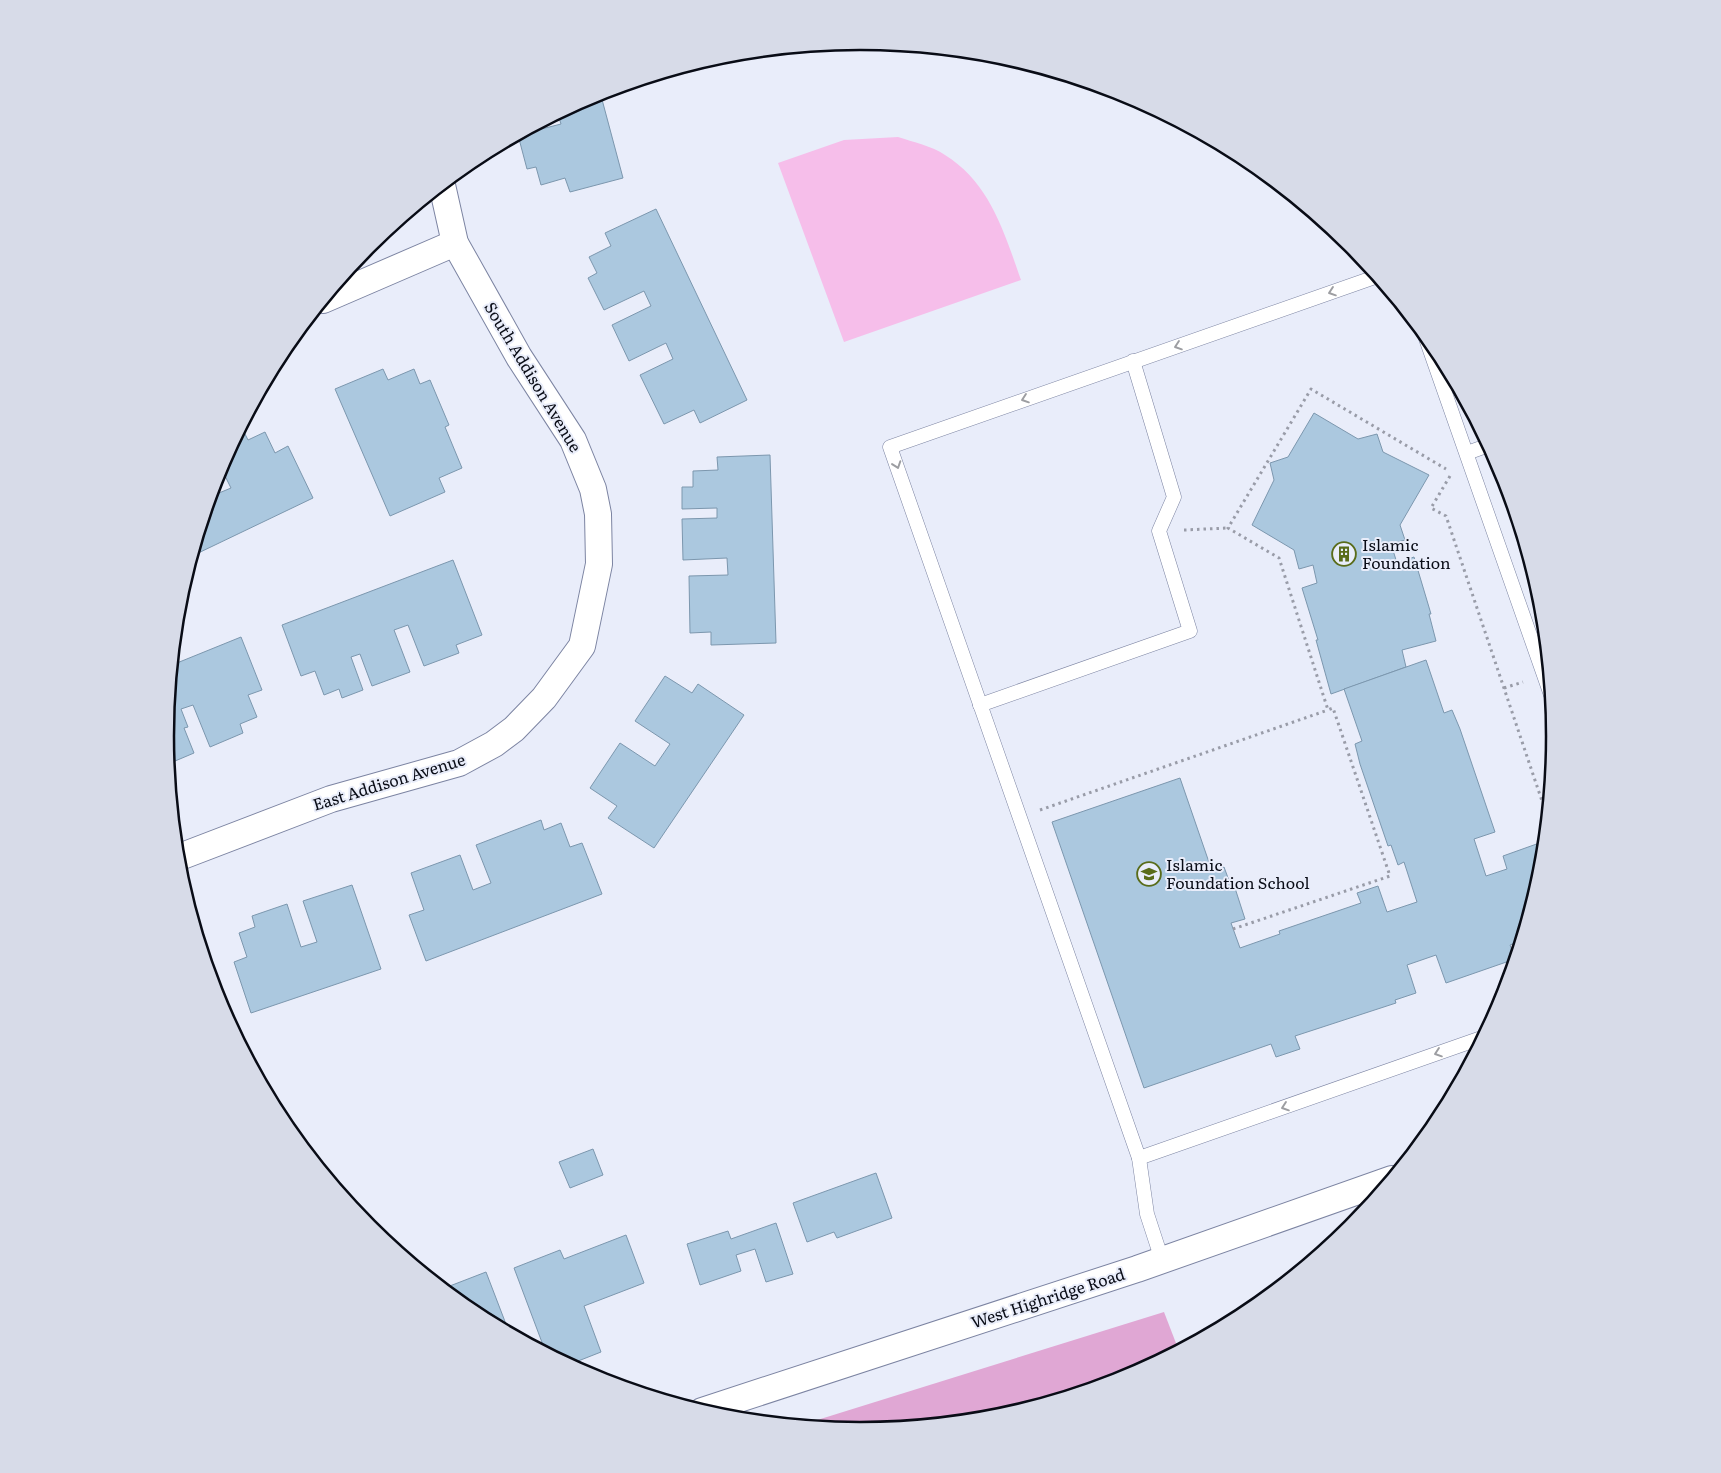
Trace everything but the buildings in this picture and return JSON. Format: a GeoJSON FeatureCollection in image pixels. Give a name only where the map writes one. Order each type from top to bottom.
{"type":"FeatureCollection","features":[{"type":"Feature","properties":{"kind":"street","name":"South Addison Avenue"},"geometry":{"type":"LineString","coordinates":[[444,192],[455,242],[519,357],[573,440],[583,460],[598,514],[600,542],[598,576]]}},
{"type":"Feature","properties":{"kind":"street"},"geometry":{"type":"LineString","coordinates":[[336,294],[455,242]]}},
{"type":"Feature","properties":{"kind":"street","name":"East Addison Avenue"},"geometry":{"type":"LineString","coordinates":[[185,855],[331,799],[459,763],[494,744],[514,729],[544,698],[582,646],[598,576]]}},
{"type":"Feature","properties":{"kind":"street","name":"West Highridge Road"},"geometry":{"type":"LineString","coordinates":[[716,1407],[1162,1260],[1382,1182]]}},
{"type":"Feature","properties":{"kind":"lane"},"geometry":{"type":"LineString","coordinates":[[1162,1260],[1148,1214],[1139,1158],[890,447],[1372,278]]}},
{"type":"Feature","properties":{"kind":"lane"},"geometry":{"type":"LineString","coordinates":[[1432,357],[1544,673]]}},
{"type":"Feature","properties":{"kind":"lane"},"geometry":{"type":"LineString","coordinates":[[980,705],[1190,631],[1159,531],[1174,497],[1133,362]]}},
{"type":"Feature","properties":{"kind":"lane"},"geometry":{"type":"LineString","coordinates":[[1466,454],[1483,448]]}},
{"type":"Feature","properties":{"kind":"lane"},"geometry":{"type":"LineString","coordinates":[[1139,1158],[1476,1040]]}},
{"type":"Feature","properties":{"kind":"path"},"geometry":{"type":"LineString","coordinates":[[1228,528],[1311,389],[1452,473],[1431,508],[1446,516],[1542,800],[1544,800]]}},
{"type":"Feature","properties":{"kind":"path"},"geometry":{"type":"LineString","coordinates":[[1159,531],[1228,528],[1279,558],[1328,710]]}},
{"type":"Feature","properties":{"kind":"path"},"geometry":{"type":"LineString","coordinates":[[1038,811],[1333,708],[1390,876],[1233,929]]}},
{"type":"Feature","properties":{"kind":"path"},"geometry":{"type":"LineString","coordinates":[[1480,1017],[1488,1014]]}},
{"type":"Feature","properties":{"kind":"shaded area"},"geometry":{"type":"Polygon","coordinates":[[[898,137],[940,152],[960,166],[973,180],[994,210],[1021,280],[844,342],[778,163],[844,140],[898,137]]]}},
{"type":"Feature","properties":{"kind":"shaded area"},"geometry":{"type":"Polygon","coordinates":[[[1164,1312],[1177,1345],[1123,1371],[1081,1387],[1038,1400],[994,1410],[905,1422],[812,1422],[1164,1312]]]}},
{"type":"Feature","properties":{"kind":"place","name":"Islamic Foundation"},"geometry":{"type":"Point","coordinates":[1344,554]}},
{"type":"Feature","properties":{"kind":"place","name":"Islamic Foundation School"},"geometry":{"type":"Point","coordinates":[1149,874]}}]}
